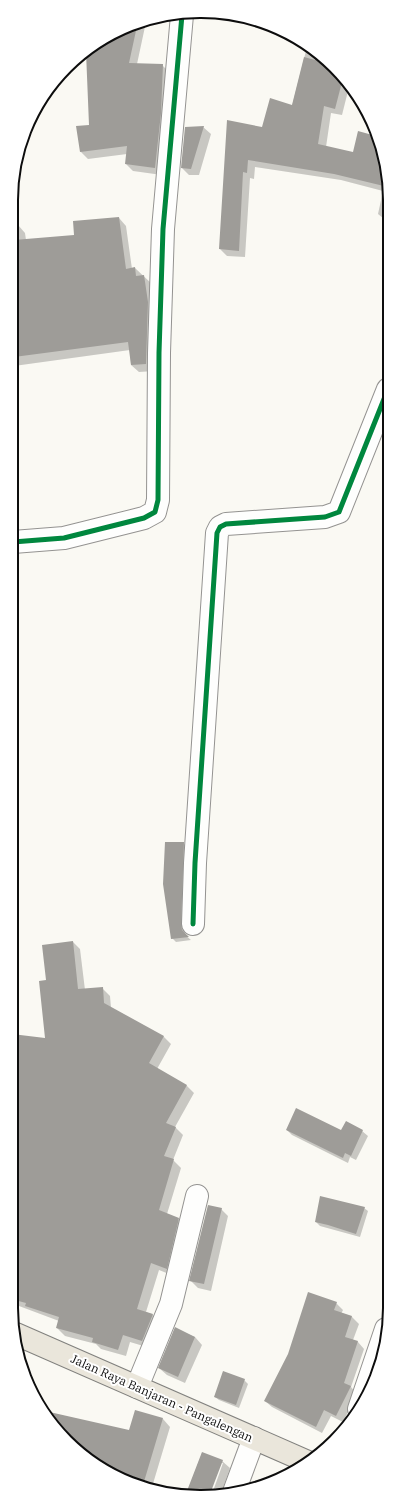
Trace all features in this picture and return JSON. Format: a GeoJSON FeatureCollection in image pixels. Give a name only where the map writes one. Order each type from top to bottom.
{"type":"FeatureCollection","features":[{"type":"Feature","properties":{"kind":"main road","name":"Jalan Raya Banjaran - Pangalengan"},"geometry":{"type":"LineString","coordinates":[[21,1336],[302,1459]]}},
{"type":"Feature","properties":{"kind":"street"},"geometry":{"type":"LineString","coordinates":[[18,542],[64,538],[144,518],[154,512],[158,500],[159,353],[163,229],[182,19]]}},
{"type":"Feature","properties":{"kind":"street"},"geometry":{"type":"LineString","coordinates":[[193,924],[195,863],[217,533],[220,527],[226,524],[325,517],[339,512],[383,402]]}},
{"type":"Feature","properties":{"kind":"street"},"geometry":{"type":"LineString","coordinates":[[137,1387],[171,1304],[197,1196]]}},
{"type":"Feature","properties":{"kind":"street"},"geometry":{"type":"LineString","coordinates":[[236,1486],[254,1438]]}},
{"type":"Feature","properties":{"kind":"building"},"geometry":{"type":"Polygon","coordinates":[[[136,30],[129,63],[163,64],[161,113],[155,168],[125,164],[127,146],[80,152],[76,126],[89,125],[86,58],[109,42],[136,30]]]}},
{"type":"Feature","properties":{"kind":"building"},"geometry":{"type":"Polygon","coordinates":[[[304,57],[315,60],[315,58],[330,71],[341,84],[335,109],[324,106],[318,144],[353,152],[358,131],[370,134],[377,153],[382,186],[334,174],[248,160],[247,173],[243,172],[239,251],[219,249],[227,120],[262,127],[270,98],[292,105],[304,57]]]}},
{"type":"Feature","properties":{"kind":"building"},"geometry":{"type":"Polygon","coordinates":[[[204,126],[191,169],[181,168],[185,127],[204,126]]]}},
{"type":"Feature","properties":{"kind":"building"},"geometry":{"type":"Polygon","coordinates":[[[119,217],[126,269],[135,267],[136,276],[144,275],[148,302],[146,364],[131,365],[128,342],[18,356],[18,240],[74,235],[73,221],[119,217]]]}},
{"type":"Feature","properties":{"kind":"building"},"geometry":{"type":"Polygon","coordinates":[[[165,842],[184,842],[181,924],[182,930],[189,937],[171,939],[163,884],[165,842]]]}},
{"type":"Feature","properties":{"kind":"building"},"geometry":{"type":"Polygon","coordinates":[[[73,941],[78,989],[103,987],[104,1003],[164,1036],[149,1063],[187,1085],[166,1123],[176,1127],[164,1156],[174,1159],[159,1210],[179,1218],[167,1269],[151,1263],[137,1309],[153,1314],[142,1341],[123,1335],[118,1350],[92,1342],[93,1338],[56,1328],[59,1317],[25,1306],[26,1303],[18,1301],[18,1035],[45,1038],[39,981],[46,980],[42,945],[73,941]]]}},
{"type":"Feature","properties":{"kind":"building"},"geometry":{"type":"Polygon","coordinates":[[[296,1108],[341,1130],[346,1121],[363,1130],[351,1156],[345,1153],[343,1158],[286,1130],[296,1108]]]}},
{"type":"Feature","properties":{"kind":"building"},"geometry":{"type":"Polygon","coordinates":[[[320,1196],[365,1207],[356,1234],[315,1222],[320,1196]]]}},
{"type":"Feature","properties":{"kind":"building"},"geometry":{"type":"Polygon","coordinates":[[[208,1205],[222,1208],[204,1284],[189,1281],[208,1205]]]}},
{"type":"Feature","properties":{"kind":"building"},"geometry":{"type":"Polygon","coordinates":[[[308,1292],[337,1302],[334,1310],[352,1316],[345,1337],[358,1341],[344,1383],[351,1386],[336,1416],[324,1410],[316,1427],[264,1401],[288,1354],[308,1292]]]}},
{"type":"Feature","properties":{"kind":"building"},"geometry":{"type":"Polygon","coordinates":[[[175,1327],[195,1337],[178,1377],[158,1368],[175,1327]]]}},
{"type":"Feature","properties":{"kind":"building"},"geometry":{"type":"Polygon","coordinates":[[[223,1371],[245,1379],[236,1405],[214,1397],[223,1371]]]}},
{"type":"Feature","properties":{"kind":"building"},"geometry":{"type":"Polygon","coordinates":[[[135,1410],[163,1418],[144,1481],[109,1466],[89,1452],[71,1437],[51,1412],[129,1430],[135,1410]]]}},
{"type":"Feature","properties":{"kind":"building"},"geometry":{"type":"Polygon","coordinates":[[[202,1452],[223,1460],[212,1490],[187,1490],[202,1452]]]}},
{"type":"Feature","properties":{"kind":"cycle path"},"geometry":{"type":"LineString","coordinates":[[18,542],[64,538],[144,518],[155,512],[158,500],[159,353],[163,229],[182,19]]}},
{"type":"Feature","properties":{"kind":"cycle path"},"geometry":{"type":"LineString","coordinates":[[193,924],[195,863],[217,533],[220,527],[226,524],[325,517],[339,512],[383,402]]}}]}
